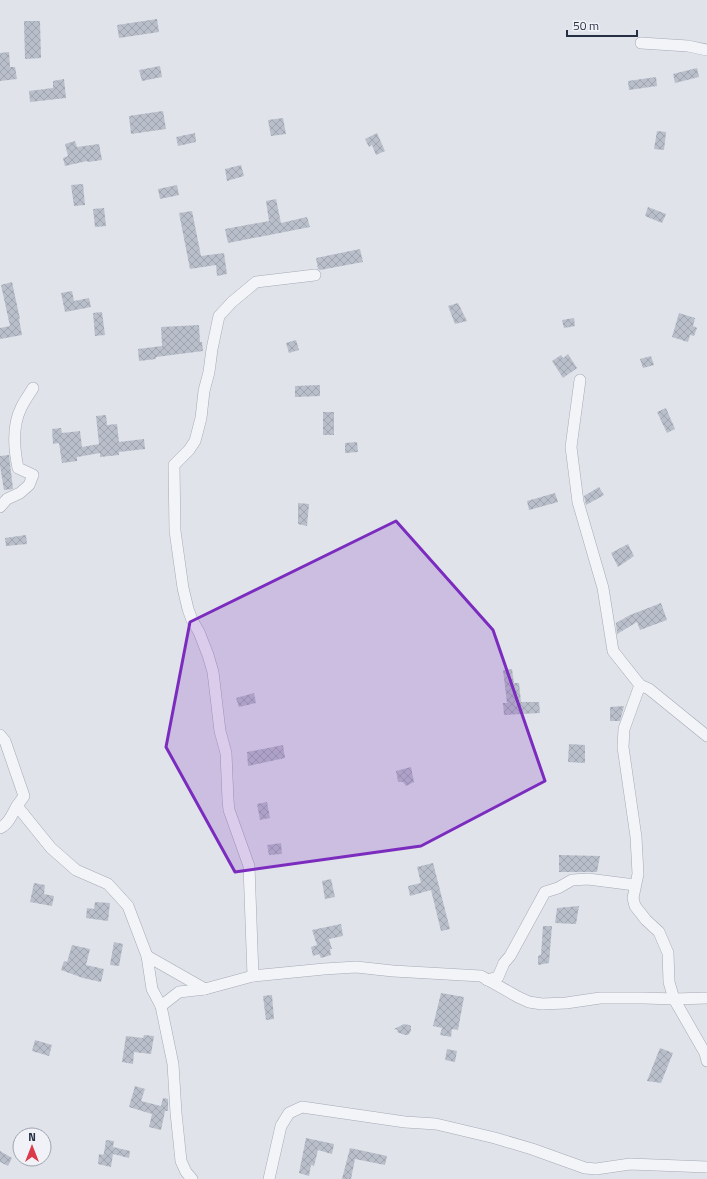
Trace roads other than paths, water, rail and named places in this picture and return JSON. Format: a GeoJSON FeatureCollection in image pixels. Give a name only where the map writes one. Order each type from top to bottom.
{"type":"FeatureCollection","features":[{"type":"Feature","properties":{"kind":"street"},"geometry":{"type":"LineString","coordinates":[[641,43],[688,46],[707,50]]}},
{"type":"Feature","properties":{"kind":"street"},"geometry":{"type":"LineString","coordinates":[[253,976],[249,866],[229,810],[226,753],[220,731],[213,672],[199,632],[188,609],[183,588],[175,531],[174,465],[189,450],[195,441],[201,418],[204,391],[219,316],[232,302],[256,282],[315,275]]}},
{"type":"Feature","properties":{"kind":"street"},"geometry":{"type":"LineString","coordinates":[[580,380],[571,447],[578,502],[603,588],[613,651],[640,685],[650,689],[707,736]]}},
{"type":"Feature","properties":{"kind":"street"},"geometry":{"type":"LineString","coordinates":[[0,507],[7,499],[20,493],[29,485],[33,475],[18,468],[14,432],[20,408],[33,388]]}},
{"type":"Feature","properties":{"kind":"street"},"geometry":{"type":"LineString","coordinates":[[640,685],[624,729],[623,747],[636,837],[638,874],[634,898],[636,906],[646,920],[660,932],[668,953],[669,982],[674,999],[707,1061]]}},
{"type":"Feature","properties":{"kind":"street"},"geometry":{"type":"LineString","coordinates":[[0,735],[5,741],[24,796],[10,818],[4,826],[0,828]]}},
{"type":"Feature","properties":{"kind":"street"},"geometry":{"type":"LineString","coordinates":[[17,806],[51,848],[76,870],[108,884],[128,906],[146,956],[152,989],[161,1006],[173,1064],[181,1161],[186,1172],[192,1179]]}},
{"type":"Feature","properties":{"kind":"street"},"geometry":{"type":"LineString","coordinates":[[487,980],[498,977],[504,963],[510,956],[545,892],[558,888],[572,880],[588,879],[635,885]]}},
{"type":"Feature","properties":{"kind":"street"},"geometry":{"type":"LineString","coordinates":[[146,956],[205,989]]}},
{"type":"Feature","properties":{"kind":"street"},"geometry":{"type":"LineString","coordinates":[[161,1006],[179,992],[205,989],[253,976],[324,969],[356,968],[481,976],[518,997],[529,1002],[542,1004],[566,1003],[600,998],[707,998]]}},
{"type":"Feature","properties":{"kind":"street"},"geometry":{"type":"LineString","coordinates":[[269,1179],[281,1126],[289,1113],[302,1107],[400,1121],[436,1124],[495,1138],[532,1149],[585,1168],[596,1169],[630,1164],[707,1167]]}}]}
